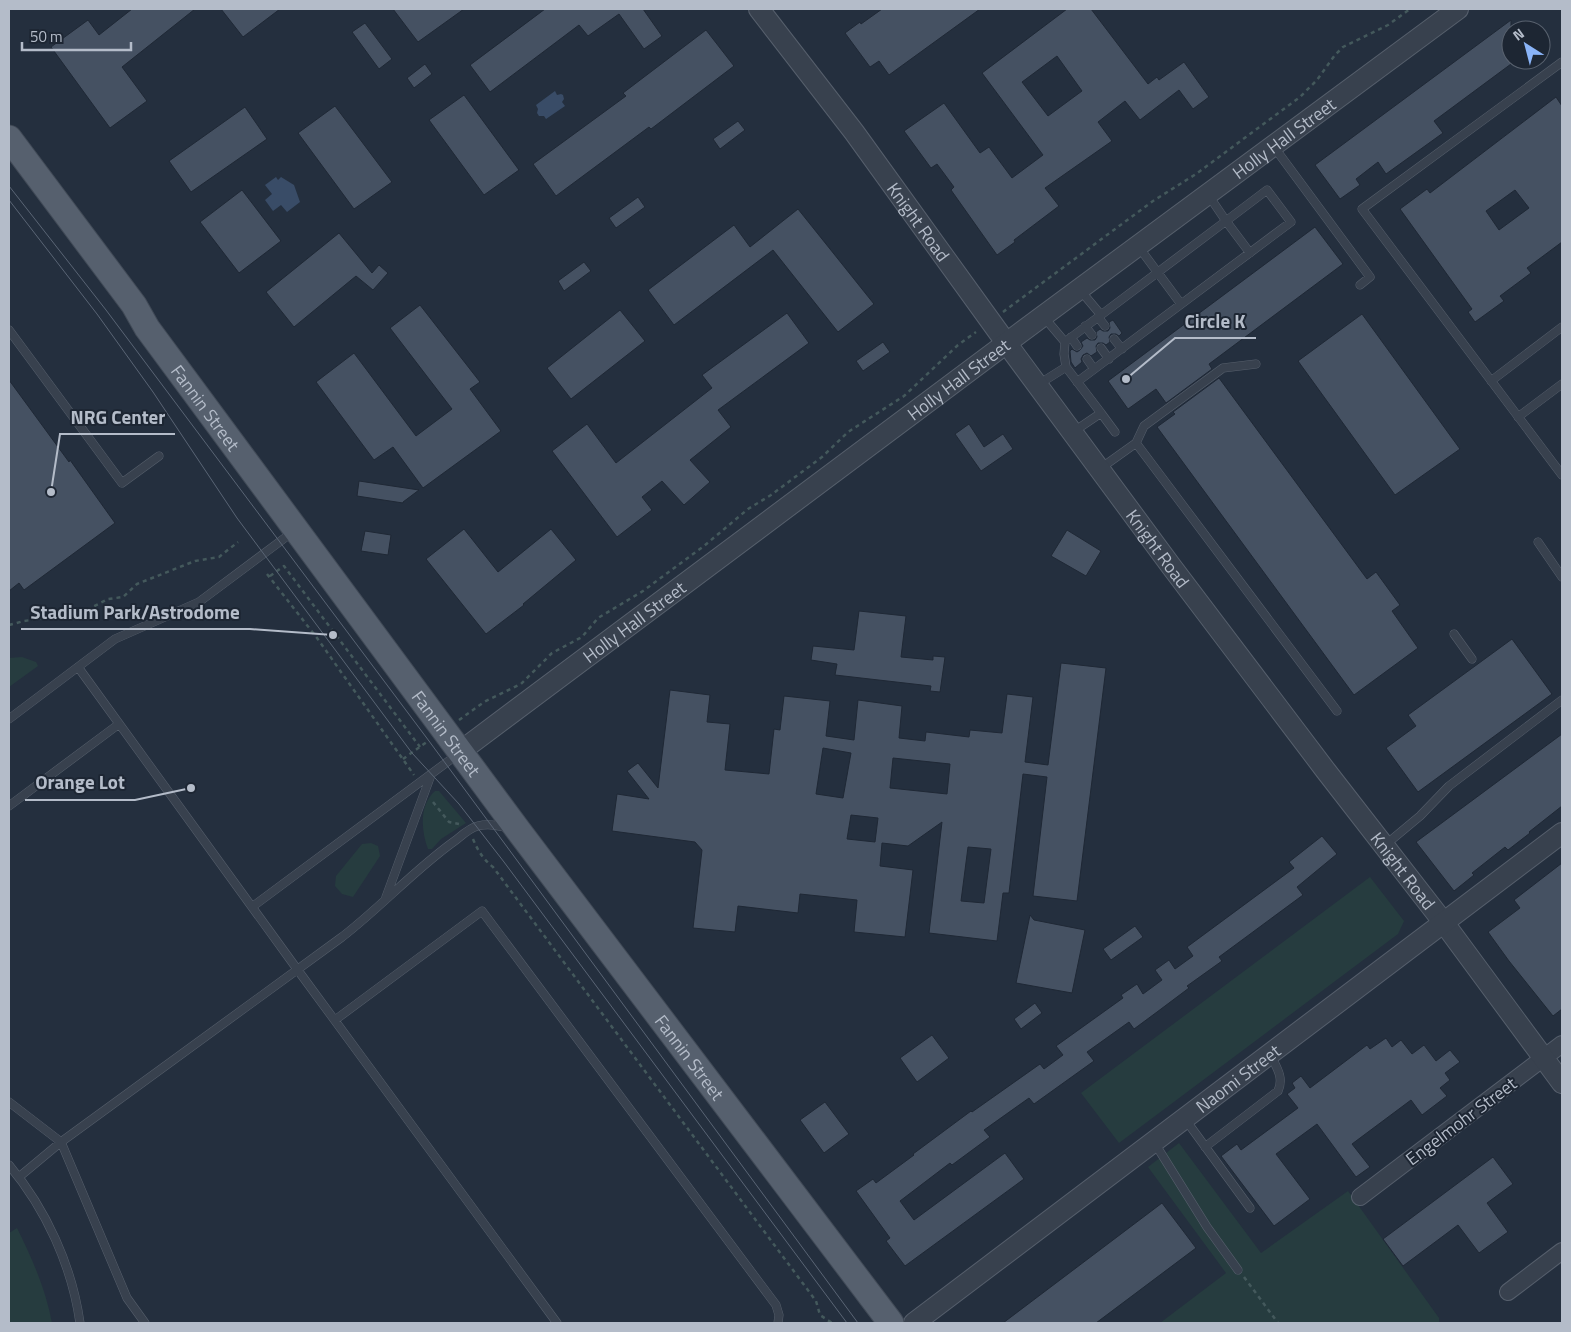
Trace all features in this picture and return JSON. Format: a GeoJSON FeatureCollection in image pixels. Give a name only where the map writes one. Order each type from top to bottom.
{"type":"FeatureCollection","features":[{"type":"Feature","properties":{"kind":"main road","name":"Fannin Street"},"geometry":{"type":"LineString","coordinates":[[9,138],[128,297],[148,328],[518,830],[891,1323]]}},
{"type":"Feature","properties":{"kind":"street","name":"Knight Road"},"geometry":{"type":"LineString","coordinates":[[759,9],[854,132],[1100,470],[1326,772],[1444,923],[1562,1083]]}},
{"type":"Feature","properties":{"kind":"street","name":"Holly Hall Street"},"geometry":{"type":"LineString","coordinates":[[461,751],[1079,289],[1458,9]]}},
{"type":"Feature","properties":{"kind":"street","name":"Naomi Street"},"geometry":{"type":"LineString","coordinates":[[914,1323],[1562,833]]}},
{"type":"Feature","properties":{"kind":"street","name":"Engelmohr Street"},"geometry":{"type":"LineString","coordinates":[[1360,1197],[1562,1044]]}},
{"type":"Feature","properties":{"kind":"street"},"geometry":{"type":"LineString","coordinates":[[1508,1292],[1562,1251]]}},
{"type":"Feature","properties":{"kind":"lane"},"geometry":{"type":"LineString","coordinates":[[1562,62],[1362,209],[1562,475]]}},
{"type":"Feature","properties":{"kind":"lane"},"geometry":{"type":"LineString","coordinates":[[1273,146],[1370,277],[1360,285]]}},
{"type":"Feature","properties":{"kind":"lane"},"geometry":{"type":"LineString","coordinates":[[1078,382],[1291,222],[1267,190],[1068,340],[1064,354],[1066,367],[1115,432]]}},
{"type":"Feature","properties":{"kind":"lane"},"geometry":{"type":"LineString","coordinates":[[1208,194],[1250,253]]}},
{"type":"Feature","properties":{"kind":"lane"},"geometry":{"type":"LineString","coordinates":[[1138,246],[1181,304]]}},
{"type":"Feature","properties":{"kind":"lane"},"geometry":{"type":"LineString","coordinates":[[1079,289],[1105,326]]}},
{"type":"Feature","properties":{"kind":"lane"},"geometry":{"type":"LineString","coordinates":[[1043,316],[1077,346]]}},
{"type":"Feature","properties":{"kind":"lane"},"geometry":{"type":"LineString","coordinates":[[1085,326],[1092,335]]}},
{"type":"Feature","properties":{"kind":"lane"},"geometry":{"type":"LineString","coordinates":[[1491,380],[1562,327]]}},
{"type":"Feature","properties":{"kind":"lane"},"geometry":{"type":"LineString","coordinates":[[9,330],[122,483],[159,456]]}},
{"type":"Feature","properties":{"kind":"lane"},"geometry":{"type":"LineString","coordinates":[[1114,339],[1122,349]]}},
{"type":"Feature","properties":{"kind":"lane"},"geometry":{"type":"LineString","coordinates":[[1102,348],[1109,358]]}},
{"type":"Feature","properties":{"kind":"lane"},"geometry":{"type":"LineString","coordinates":[[1086,359],[1094,369]]}},
{"type":"Feature","properties":{"kind":"lane"},"geometry":{"type":"LineString","coordinates":[[1100,470],[1136,443],[1144,426],[1223,368],[1256,364]]}},
{"type":"Feature","properties":{"kind":"lane"},"geometry":{"type":"LineString","coordinates":[[1038,385],[1066,367]]}},
{"type":"Feature","properties":{"kind":"lane"},"geometry":{"type":"LineString","coordinates":[[1518,417],[1562,384]]}},
{"type":"Feature","properties":{"kind":"lane"},"geometry":{"type":"LineString","coordinates":[[1073,433],[1101,412]]}},
{"type":"Feature","properties":{"kind":"lane"},"geometry":{"type":"LineString","coordinates":[[1136,443],[1337,711]]}},
{"type":"Feature","properties":{"kind":"lane"},"geometry":{"type":"LineString","coordinates":[[9,719],[115,639],[200,602],[297,529]]}},
{"type":"Feature","properties":{"kind":"lane"},"geometry":{"type":"LineString","coordinates":[[1538,542],[1562,577]]}},
{"type":"Feature","properties":{"kind":"lane"},"geometry":{"type":"LineString","coordinates":[[1454,634],[1472,659]]}},
{"type":"Feature","properties":{"kind":"lane"},"geometry":{"type":"LineString","coordinates":[[78,667],[557,1323]]}},
{"type":"Feature","properties":{"kind":"lane"},"geometry":{"type":"LineString","coordinates":[[1384,846],[1420,816],[1448,786],[1562,700]]}},
{"type":"Feature","properties":{"kind":"lane"},"geometry":{"type":"LineString","coordinates":[[9,806],[119,724]]}},
{"type":"Feature","properties":{"kind":"lane"},"geometry":{"type":"LineString","coordinates":[[252,906],[461,751]]}},
{"type":"Feature","properties":{"kind":"lane"},"geometry":{"type":"LineString","coordinates":[[385,898],[431,775]]}},
{"type":"Feature","properties":{"kind":"lane"},"geometry":{"type":"LineString","coordinates":[[19,1176],[61,1142],[366,918],[385,898],[443,849],[476,826],[490,825],[518,830]]}},
{"type":"Feature","properties":{"kind":"lane"},"geometry":{"type":"LineString","coordinates":[[334,1020],[482,911],[776,1305],[779,1315],[778,1323]]}},
{"type":"Feature","properties":{"kind":"lane"},"geometry":{"type":"LineString","coordinates":[[1205,1147],[1278,1092],[1281,1085],[1280,1072],[1270,1054]]}},
{"type":"Feature","properties":{"kind":"lane"},"geometry":{"type":"LineString","coordinates":[[9,1102],[61,1142],[127,1298],[145,1323]]}},
{"type":"Feature","properties":{"kind":"lane"},"geometry":{"type":"LineString","coordinates":[[1184,1119],[1250,1208]]}},
{"type":"Feature","properties":{"kind":"lane"},"geometry":{"type":"LineString","coordinates":[[1154,1142],[1207,1227],[1238,1270]]}},
{"type":"Feature","properties":{"kind":"lane"},"geometry":{"type":"LineString","coordinates":[[9,1165],[19,1176],[43,1214],[62,1254],[78,1304],[80,1323]]}},
{"type":"Feature","properties":{"kind":"path"},"geometry":{"type":"LineString","coordinates":[[470,713],[484,702],[521,684],[552,653],[582,637],[598,618],[643,592],[704,546],[748,509],[771,495],[822,457],[848,432],[904,396],[958,345],[1153,201],[1196,174],[1304,93],[1317,80],[1343,47],[1388,25],[1410,9]]}},
{"type":"Feature","properties":{"kind":"path"},"geometry":{"type":"LineString","coordinates":[[1153,201],[1156,205]]}},
{"type":"Feature","properties":{"kind":"path"},"geometry":{"type":"LineString","coordinates":[[9,625],[24,620],[80,613],[108,599],[123,597],[137,584],[195,561],[219,557],[238,542]]}},
{"type":"Feature","properties":{"kind":"path"},"geometry":{"type":"LineString","coordinates":[[411,770],[317,638],[268,575],[284,566],[420,747]]}},
{"type":"Feature","properties":{"kind":"path"},"geometry":{"type":"LineString","coordinates":[[430,798],[449,822],[458,823],[463,826]]}},
{"type":"Feature","properties":{"kind":"path"},"geometry":{"type":"LineString","coordinates":[[473,839],[483,859],[493,867],[816,1301],[820,1315],[832,1323]]}},
{"type":"Feature","properties":{"kind":"path"},"geometry":{"type":"LineString","coordinates":[[1238,1270],[1278,1323]]}},
{"type":"Feature","properties":{"kind":"green space"},"geometry":{"type":"Polygon","coordinates":[[[22,657],[36,662],[38,666],[9,687],[9,658],[22,657]]]}},
{"type":"Feature","properties":{"kind":"green space"},"geometry":{"type":"Polygon","coordinates":[[[435,791],[439,791],[466,823],[441,839],[432,849],[428,849],[423,819],[426,803],[435,791]]]}},
{"type":"Feature","properties":{"kind":"green space"},"geometry":{"type":"Polygon","coordinates":[[[371,843],[378,846],[380,856],[353,897],[342,894],[335,886],[336,876],[362,844],[371,843]]]}},
{"type":"Feature","properties":{"kind":"green space"},"geometry":{"type":"Polygon","coordinates":[[[1370,877],[1404,921],[1398,934],[1119,1143],[1081,1093],[1370,877]]]}},
{"type":"Feature","properties":{"kind":"green space"},"geometry":{"type":"Polygon","coordinates":[[[1179,1143],[1261,1253],[1348,1191],[1439,1318],[1439,1323],[1160,1323],[1226,1273],[1148,1167],[1179,1143]]]}},
{"type":"Feature","properties":{"kind":"green space"},"geometry":{"type":"Polygon","coordinates":[[[17,1228],[38,1274],[52,1323],[9,1323],[9,1233],[17,1228]]]}},
{"type":"Feature","properties":{"kind":"water"},"geometry":{"type":"Polygon","coordinates":[[[555,91],[557,95],[563,95],[564,99],[562,102],[565,106],[546,119],[544,116],[539,116],[536,105],[555,91]]]}},
{"type":"Feature","properties":{"kind":"water"},"geometry":{"type":"Polygon","coordinates":[[[276,177],[278,180],[281,177],[294,185],[300,202],[287,212],[281,205],[273,211],[265,200],[272,194],[265,185],[276,177]]]}},
{"type":"Feature","properties":{"kind":"building"},"geometry":{"type":"Polygon","coordinates":[[[132,9],[195,9],[122,67],[147,101],[110,128],[51,47],[88,20],[99,35],[132,9]]]}},
{"type":"Feature","properties":{"kind":"building"},"geometry":{"type":"Polygon","coordinates":[[[221,9],[280,9],[243,37],[221,9]]]}},
{"type":"Feature","properties":{"kind":"building"},"geometry":{"type":"Polygon","coordinates":[[[393,9],[464,9],[418,42],[393,9]]]}},
{"type":"Feature","properties":{"kind":"building"},"geometry":{"type":"Polygon","coordinates":[[[545,9],[643,9],[662,36],[644,49],[619,14],[588,36],[579,25],[490,92],[470,65],[545,9]]]}},
{"type":"Feature","properties":{"kind":"building"},"geometry":{"type":"Polygon","coordinates":[[[882,9],[980,9],[889,75],[879,61],[870,67],[845,33],[882,9]]]}},
{"type":"Feature","properties":{"kind":"building"},"geometry":{"type":"Polygon","coordinates":[[[1067,9],[1091,9],[1148,84],[1157,77],[1159,80],[1184,62],[1209,97],[1193,109],[1179,90],[1140,120],[1125,101],[1098,122],[1112,141],[1045,188],[1059,206],[997,255],[951,190],[954,187],[937,164],[931,168],[904,131],[944,103],[980,153],[989,147],[1012,178],[1043,155],[982,73],[1067,9]],[[1057,56],[1022,82],[1048,116],[1082,91],[1057,56]]]}},
{"type":"Feature","properties":{"kind":"building"},"geometry":{"type":"Polygon","coordinates":[[[365,23],[392,59],[379,69],[352,32],[365,23]]]}},
{"type":"Feature","properties":{"kind":"building"},"geometry":{"type":"Polygon","coordinates":[[[1501,27],[1501,70],[1503,70],[1434,121],[1443,133],[1386,174],[1378,162],[1356,179],[1360,185],[1340,199],[1315,165],[1501,27]]]}},
{"type":"Feature","properties":{"kind":"building"},"geometry":{"type":"Polygon","coordinates":[[[706,30],[734,66],[651,129],[649,127],[556,196],[533,164],[626,96],[623,93],[706,30]]]}},
{"type":"Feature","properties":{"kind":"building"},"geometry":{"type":"Polygon","coordinates":[[[425,64],[432,74],[414,88],[407,78],[425,64]]]}},
{"type":"Feature","properties":{"kind":"building"},"geometry":{"type":"Polygon","coordinates":[[[464,95],[519,170],[484,195],[429,120],[464,95]]]}},
{"type":"Feature","properties":{"kind":"building"},"geometry":{"type":"Polygon","coordinates":[[[1556,97],[1562,106],[1562,242],[1527,268],[1531,273],[1500,296],[1504,301],[1475,322],[1468,312],[1472,309],[1400,209],[1427,189],[1430,193],[1556,97]],[[1515,190],[1486,211],[1499,230],[1529,208],[1515,190]]]}},
{"type":"Feature","properties":{"kind":"building"},"geometry":{"type":"Polygon","coordinates":[[[335,106],[392,182],[354,209],[298,133],[335,106]]]}},
{"type":"Feature","properties":{"kind":"building"},"geometry":{"type":"Polygon","coordinates":[[[245,107],[267,139],[191,192],[169,161],[245,107]]]}},
{"type":"Feature","properties":{"kind":"building"},"geometry":{"type":"Polygon","coordinates":[[[738,121],[745,130],[720,149],[713,139],[738,121]]]}},
{"type":"Feature","properties":{"kind":"building"},"geometry":{"type":"Polygon","coordinates":[[[242,190],[281,241],[239,273],[200,222],[242,190]]]}},
{"type":"Feature","properties":{"kind":"building"},"geometry":{"type":"Polygon","coordinates":[[[638,197],[645,207],[616,228],[609,218],[638,197]]]}},
{"type":"Feature","properties":{"kind":"building"},"geometry":{"type":"Polygon","coordinates":[[[798,209],[874,304],[838,332],[773,250],[674,325],[648,290],[734,225],[750,247],[798,209]]]}},
{"type":"Feature","properties":{"kind":"building"},"geometry":{"type":"Polygon","coordinates":[[[1315,227],[1343,264],[1209,364],[1212,369],[1166,403],[1156,389],[1128,409],[1108,381],[1315,227]]]}},
{"type":"Feature","properties":{"kind":"building"},"geometry":{"type":"Polygon","coordinates":[[[339,233],[372,273],[379,265],[388,273],[373,290],[356,276],[294,327],[266,292],[339,233]]]}},
{"type":"Feature","properties":{"kind":"building"},"geometry":{"type":"Polygon","coordinates":[[[584,262],[591,271],[564,291],[558,281],[584,262]]]}},
{"type":"Feature","properties":{"kind":"building"},"geometry":{"type":"Polygon","coordinates":[[[420,305],[480,382],[470,389],[501,431],[423,488],[393,447],[374,460],[316,382],[354,353],[416,436],[452,409],[390,328],[420,305]]]}},
{"type":"Feature","properties":{"kind":"building"},"geometry":{"type":"Polygon","coordinates":[[[620,310],[645,341],[571,399],[547,368],[620,310]]]}},
{"type":"Feature","properties":{"kind":"building"},"geometry":{"type":"Polygon","coordinates":[[[787,313],[809,343],[718,410],[731,427],[690,460],[710,482],[684,505],[662,481],[642,497],[652,510],[617,537],[552,451],[587,424],[616,463],[712,388],[702,375],[787,313]]]}},
{"type":"Feature","properties":{"kind":"building"},"geometry":{"type":"Polygon","coordinates":[[[1362,314],[1460,449],[1395,495],[1298,361],[1362,314]]]}},
{"type":"Feature","properties":{"kind":"building"},"geometry":{"type":"Polygon","coordinates":[[[1113,320],[1122,333],[1119,336],[1111,334],[1109,337],[1110,342],[1106,345],[1098,343],[1096,346],[1097,352],[1091,356],[1087,353],[1083,355],[1082,362],[1075,368],[1071,362],[1070,351],[1072,349],[1077,352],[1080,350],[1083,346],[1081,342],[1087,338],[1095,340],[1097,337],[1096,332],[1100,329],[1108,331],[1110,328],[1109,322],[1113,320]]]}},
{"type":"Feature","properties":{"kind":"building"},"geometry":{"type":"Polygon","coordinates":[[[883,342],[890,352],[863,371],[856,361],[883,342]]]}},
{"type":"Feature","properties":{"kind":"building"},"geometry":{"type":"Polygon","coordinates":[[[1219,378],[1367,579],[1376,572],[1400,605],[1392,611],[1418,648],[1354,695],[1157,427],[1175,414],[1173,412],[1219,378]]]}},
{"type":"Feature","properties":{"kind":"building"},"geometry":{"type":"Polygon","coordinates":[[[9,380],[115,523],[24,590],[19,583],[9,591],[9,380]]]}},
{"type":"Feature","properties":{"kind":"building"},"geometry":{"type":"Polygon","coordinates":[[[969,424],[984,447],[1003,434],[1013,449],[981,471],[955,434],[969,424]]]}},
{"type":"Feature","properties":{"kind":"building"},"geometry":{"type":"Polygon","coordinates":[[[359,481],[419,490],[403,503],[357,496],[359,481]]]}},
{"type":"Feature","properties":{"kind":"building"},"geometry":{"type":"Polygon","coordinates":[[[464,529],[498,572],[551,529],[576,560],[524,605],[486,634],[426,559],[464,529]]]}},
{"type":"Feature","properties":{"kind":"building"},"geometry":{"type":"Polygon","coordinates":[[[1067,530],[1101,551],[1086,576],[1051,556],[1067,530]]]}},
{"type":"Feature","properties":{"kind":"building"},"geometry":{"type":"Polygon","coordinates":[[[365,531],[391,535],[388,555],[361,551],[365,531]]]}},
{"type":"Feature","properties":{"kind":"building"},"geometry":{"type":"Polygon","coordinates":[[[859,611],[906,616],[901,657],[933,660],[933,656],[945,657],[940,692],[930,691],[931,686],[835,675],[837,664],[811,660],[813,646],[854,650],[859,611]]]}},
{"type":"Feature","properties":{"kind":"building"},"geometry":{"type":"Polygon","coordinates":[[[1512,639],[1552,694],[1418,792],[1386,748],[1416,726],[1408,715],[1512,639]]]}},
{"type":"Feature","properties":{"kind":"building"},"geometry":{"type":"Polygon","coordinates":[[[1061,663],[1106,668],[1077,901],[1033,896],[1047,777],[1023,774],[1009,893],[1003,893],[997,941],[929,933],[942,822],[908,846],[882,843],[880,866],[913,870],[905,937],[854,932],[857,900],[800,894],[798,913],[738,906],[735,932],[693,928],[702,850],[695,842],[612,831],[617,794],[649,799],[627,771],[638,763],[658,788],[670,690],[710,695],[707,722],[730,724],[725,770],[769,774],[774,729],[780,730],[784,696],[830,701],[826,736],[854,740],[858,700],[902,706],[899,738],[925,741],[926,732],[969,737],[970,730],[1002,733],[1007,694],[1033,697],[1025,762],[1048,765],[1061,663]],[[823,748],[816,794],[843,798],[851,753],[823,748]],[[893,758],[890,788],[947,794],[950,764],[893,758]],[[851,815],[847,839],[875,842],[878,818],[851,815]],[[968,847],[961,901],[984,903],[991,849],[968,847]]]}},
{"type":"Feature","properties":{"kind":"building"},"geometry":{"type":"Polygon","coordinates":[[[1562,734],[1562,806],[1508,850],[1505,847],[1472,873],[1474,875],[1454,891],[1416,842],[1562,734]]]}},
{"type":"Feature","properties":{"kind":"building"},"geometry":{"type":"Polygon","coordinates":[[[1322,836],[1337,854],[1297,887],[1303,895],[1219,957],[1222,961],[1187,986],[1189,988],[1134,1029],[1129,1022],[1087,1052],[1094,1061],[1034,1104],[1029,1098],[984,1130],[990,1137],[952,1165],[950,1163],[900,1201],[914,1220],[1005,1153],[1024,1179],[905,1266],[886,1241],[890,1238],[856,1191],[873,1179],[876,1183],[971,1111],[1040,1064],[1044,1069],[1063,1055],[1056,1046],[1123,998],[1121,995],[1137,984],[1143,994],[1162,980],[1155,970],[1169,960],[1175,969],[1193,956],[1187,947],[1294,868],[1289,862],[1322,836]]]}},
{"type":"Feature","properties":{"kind":"building"},"geometry":{"type":"Polygon","coordinates":[[[1562,863],[1562,1009],[1553,1016],[1488,932],[1520,908],[1514,900],[1562,863]]]}},
{"type":"Feature","properties":{"kind":"building"},"geometry":{"type":"Polygon","coordinates":[[[1030,915],[1034,920],[1085,930],[1072,993],[1016,983],[1030,915]]]}},
{"type":"Feature","properties":{"kind":"building"},"geometry":{"type":"Polygon","coordinates":[[[1135,926],[1143,937],[1111,960],[1103,949],[1135,926]]]}},
{"type":"Feature","properties":{"kind":"building"},"geometry":{"type":"Polygon","coordinates":[[[1035,1003],[1042,1013],[1021,1029],[1014,1019],[1035,1003]]]}},
{"type":"Feature","properties":{"kind":"building"},"geometry":{"type":"Polygon","coordinates":[[[932,1035],[949,1058],[917,1082],[900,1058],[932,1035]]]}},
{"type":"Feature","properties":{"kind":"building"},"geometry":{"type":"Polygon","coordinates":[[[1386,1038],[1392,1047],[1401,1040],[1412,1054],[1424,1045],[1436,1061],[1450,1050],[1460,1062],[1445,1073],[1450,1080],[1440,1088],[1447,1096],[1422,1115],[1411,1100],[1352,1144],[1370,1167],[1356,1177],[1317,1124],[1276,1154],[1310,1199],[1274,1226],[1221,1156],[1237,1144],[1241,1150],[1298,1108],[1287,1094],[1295,1088],[1292,1083],[1301,1076],[1310,1088],[1367,1045],[1370,1049],[1386,1038]]]}},
{"type":"Feature","properties":{"kind":"building"},"geometry":{"type":"Polygon","coordinates":[[[825,1102],[849,1134],[824,1153],[800,1120],[825,1102]]]}},
{"type":"Feature","properties":{"kind":"building"},"geometry":{"type":"Polygon","coordinates":[[[1493,1157],[1513,1184],[1487,1203],[1508,1232],[1479,1253],[1458,1225],[1403,1266],[1383,1239],[1493,1157]]]}},
{"type":"Feature","properties":{"kind":"building"},"geometry":{"type":"Polygon","coordinates":[[[1162,1203],[1196,1248],[1096,1323],[1003,1323],[1162,1203]]]}},
{"type":"Feature","properties":{"kind":"tram line"},"geometry":{"type":"LineString","coordinates":[[9,186],[106,310],[429,741],[858,1323]]}},
{"type":"Feature","properties":{"kind":"tram line"},"geometry":{"type":"LineString","coordinates":[[9,200],[97,314],[153,392],[237,518],[412,753],[459,804],[504,862],[847,1323]]}},
{"type":"Feature","properties":{"kind":"place","name":"Circle K"},"geometry":{"type":"Point","coordinates":[1126,379]}},
{"type":"Feature","properties":{"kind":"place","name":"NRG Center"},"geometry":{"type":"Point","coordinates":[51,492]}},
{"type":"Feature","properties":{"kind":"place","name":"Stadium Park/Astrodome"},"geometry":{"type":"Point","coordinates":[333,635]}},
{"type":"Feature","properties":{"kind":"place","name":"Orange Lot"},"geometry":{"type":"Point","coordinates":[191,788]}}]}
